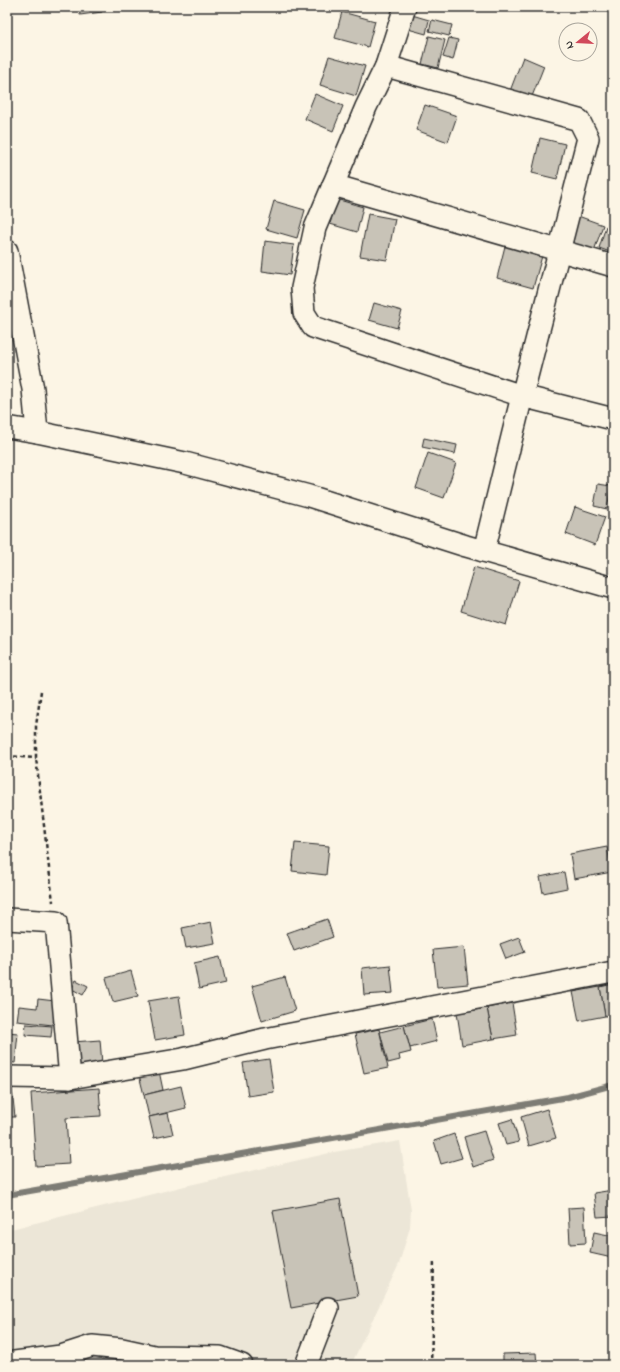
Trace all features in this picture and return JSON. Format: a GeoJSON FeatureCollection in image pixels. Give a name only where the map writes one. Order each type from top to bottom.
{"type":"FeatureCollection","features":[{"type":"Feature","properties":{"kind":"street"},"geometry":{"type":"LineString","coordinates":[[405,7],[386,66],[366,107],[315,228],[302,288],[304,313],[313,327],[522,396],[613,419]]}},
{"type":"Feature","properties":{"kind":"street"},"geometry":{"type":"LineString","coordinates":[[386,66],[579,120],[588,138],[484,551]]}},
{"type":"Feature","properties":{"kind":"street"},"geometry":{"type":"LineString","coordinates":[[334,185],[613,266]]}},
{"type":"Feature","properties":{"kind":"street"},"geometry":{"type":"LineString","coordinates":[[7,251],[33,389],[37,432]]}},
{"type":"Feature","properties":{"kind":"street"},"geometry":{"type":"LineString","coordinates":[[7,427],[185,463],[309,496],[484,551],[613,588]]}},
{"type":"Feature","properties":{"kind":"street"},"geometry":{"type":"LineString","coordinates":[[7,919],[56,922],[70,1078]]}},
{"type":"Feature","properties":{"kind":"street"},"geometry":{"type":"LineString","coordinates":[[7,1077],[70,1078],[183,1058],[265,1039],[613,972]]}},
{"type":"Feature","properties":{"kind":"street"},"geometry":{"type":"LineString","coordinates":[[306,1365],[328,1308]]}},
{"type":"Feature","properties":{"kind":"street"},"geometry":{"type":"LineString","coordinates":[[7,1363],[61,1356],[92,1346],[122,1349],[154,1356],[220,1357],[242,1365]]}},
{"type":"Feature","properties":{"kind":"path"},"geometry":{"type":"LineString","coordinates":[[41,691],[36,726],[36,758],[56,922]]}},
{"type":"Feature","properties":{"kind":"path"},"geometry":{"type":"LineString","coordinates":[[7,756],[36,758]]}},
{"type":"Feature","properties":{"kind":"path"},"geometry":{"type":"LineString","coordinates":[[431,1365],[434,1261]]}},
{"type":"Feature","properties":{"kind":"shaded area"},"geometry":{"type":"Polygon","coordinates":[[[400,1141],[411,1210],[410,1227],[399,1264],[351,1365],[7,1365],[7,1230],[185,1186],[334,1152],[400,1141]]]}},
{"type":"Feature","properties":{"kind":"building"},"geometry":{"type":"Polygon","coordinates":[[[79,7],[101,7],[102,12],[80,15],[79,7]]]}},
{"type":"Feature","properties":{"kind":"building"},"geometry":{"type":"Polygon","coordinates":[[[342,12],[375,21],[368,47],[335,38],[342,12]]]}},
{"type":"Feature","properties":{"kind":"building"},"geometry":{"type":"Polygon","coordinates":[[[412,15],[429,20],[426,34],[408,29],[412,15]]]}},
{"type":"Feature","properties":{"kind":"building"},"geometry":{"type":"Polygon","coordinates":[[[432,20],[452,25],[449,36],[429,31],[432,20]]]}},
{"type":"Feature","properties":{"kind":"building"},"geometry":{"type":"Polygon","coordinates":[[[429,36],[445,40],[438,68],[422,64],[429,36]]]}},
{"type":"Feature","properties":{"kind":"building"},"geometry":{"type":"Polygon","coordinates":[[[449,38],[458,40],[453,60],[443,57],[449,38]]]}},
{"type":"Feature","properties":{"kind":"building"},"geometry":{"type":"Polygon","coordinates":[[[329,56],[365,66],[356,96],[320,85],[329,56]]]}},
{"type":"Feature","properties":{"kind":"building"},"geometry":{"type":"Polygon","coordinates":[[[523,57],[544,66],[531,99],[510,91],[523,57]]]}},
{"type":"Feature","properties":{"kind":"building"},"geometry":{"type":"Polygon","coordinates":[[[315,94],[343,106],[333,131],[305,119],[315,94]]]}},
{"type":"Feature","properties":{"kind":"building"},"geometry":{"type":"Polygon","coordinates":[[[425,105],[457,116],[448,142],[416,130],[425,105]]]}},
{"type":"Feature","properties":{"kind":"building"},"geometry":{"type":"Polygon","coordinates":[[[540,138],[565,144],[557,179],[532,173],[540,138]]]}},
{"type":"Feature","properties":{"kind":"building"},"geometry":{"type":"Polygon","coordinates":[[[336,199],[363,207],[357,232],[330,224],[336,199]]]}},
{"type":"Feature","properties":{"kind":"building"},"geometry":{"type":"Polygon","coordinates":[[[274,201],[305,210],[297,238],[266,229],[274,201]]]}},
{"type":"Feature","properties":{"kind":"building"},"geometry":{"type":"Polygon","coordinates":[[[368,214],[395,219],[387,260],[360,256],[368,214]]]}},
{"type":"Feature","properties":{"kind":"building"},"geometry":{"type":"Polygon","coordinates":[[[578,216],[603,225],[594,251],[568,242],[578,216]]]}},
{"type":"Feature","properties":{"kind":"building"},"geometry":{"type":"Polygon","coordinates":[[[606,226],[613,229],[613,253],[599,248],[606,226]]]}},
{"type":"Feature","properties":{"kind":"building"},"geometry":{"type":"Polygon","coordinates":[[[265,241],[294,245],[290,275],[262,271],[265,241]]]}},
{"type":"Feature","properties":{"kind":"building"},"geometry":{"type":"Polygon","coordinates":[[[505,246],[542,256],[533,288],[497,278],[505,246]]]}},
{"type":"Feature","properties":{"kind":"building"},"geometry":{"type":"Polygon","coordinates":[[[374,303],[402,311],[397,328],[369,320],[374,303]]]}},
{"type":"Feature","properties":{"kind":"building"},"geometry":{"type":"Polygon","coordinates":[[[424,438],[457,445],[455,454],[422,447],[424,438]]]}},
{"type":"Feature","properties":{"kind":"building"},"geometry":{"type":"Polygon","coordinates":[[[428,453],[456,463],[444,498],[416,488],[428,453]]]}},
{"type":"Feature","properties":{"kind":"building"},"geometry":{"type":"Polygon","coordinates":[[[598,484],[611,486],[607,509],[594,506],[598,484]]]}},
{"type":"Feature","properties":{"kind":"building"},"geometry":{"type":"Polygon","coordinates":[[[575,507],[605,517],[595,545],[566,534],[575,507]]]}},
{"type":"Feature","properties":{"kind":"building"},"geometry":{"type":"Polygon","coordinates":[[[474,567],[519,581],[506,625],[461,611],[474,567]]]}},
{"type":"Feature","properties":{"kind":"building"},"geometry":{"type":"Polygon","coordinates":[[[295,843],[329,846],[326,875],[292,871],[295,843]]]}},
{"type":"Feature","properties":{"kind":"building"},"geometry":{"type":"Polygon","coordinates":[[[607,847],[612,872],[574,879],[570,854],[607,847]]]}},
{"type":"Feature","properties":{"kind":"building"},"geometry":{"type":"Polygon","coordinates":[[[564,872],[567,888],[543,893],[540,877],[564,872]]]}},
{"type":"Feature","properties":{"kind":"building"},"geometry":{"type":"Polygon","coordinates":[[[327,919],[333,937],[294,951],[287,933],[327,919]]]}},
{"type":"Feature","properties":{"kind":"building"},"geometry":{"type":"Polygon","coordinates":[[[211,922],[215,943],[186,948],[182,928],[211,922]]]}},
{"type":"Feature","properties":{"kind":"building"},"geometry":{"type":"Polygon","coordinates":[[[519,937],[525,952],[506,959],[500,944],[519,937]]]}},
{"type":"Feature","properties":{"kind":"building"},"geometry":{"type":"Polygon","coordinates":[[[464,947],[468,984],[437,987],[433,950],[464,947]]]}},
{"type":"Feature","properties":{"kind":"building"},"geometry":{"type":"Polygon","coordinates":[[[220,957],[226,983],[199,989],[194,963],[220,957]]]}},
{"type":"Feature","properties":{"kind":"building"},"geometry":{"type":"Polygon","coordinates":[[[390,965],[393,993],[364,995],[362,968],[390,965]]]}},
{"type":"Feature","properties":{"kind":"building"},"geometry":{"type":"Polygon","coordinates":[[[131,971],[138,996],[113,1002],[106,978],[131,971]]]}},
{"type":"Feature","properties":{"kind":"building"},"geometry":{"type":"Polygon","coordinates":[[[285,977],[295,1011],[262,1021],[252,986],[285,977]]]}},
{"type":"Feature","properties":{"kind":"building"},"geometry":{"type":"Polygon","coordinates":[[[76,980],[88,986],[83,995],[72,989],[76,980]]]}},
{"type":"Feature","properties":{"kind":"building"},"geometry":{"type":"Polygon","coordinates":[[[613,984],[613,1015],[605,1016],[600,987],[613,984]]]}},
{"type":"Feature","properties":{"kind":"building"},"geometry":{"type":"Polygon","coordinates":[[[600,987],[605,1016],[579,1021],[573,992],[600,987]]]}},
{"type":"Feature","properties":{"kind":"building"},"geometry":{"type":"Polygon","coordinates":[[[179,996],[185,1035],[155,1040],[148,1001],[179,996]]]}},
{"type":"Feature","properties":{"kind":"building"},"geometry":{"type":"Polygon","coordinates":[[[38,999],[55,1001],[53,1025],[17,1021],[19,1006],[37,1008],[38,999]]]}},
{"type":"Feature","properties":{"kind":"building"},"geometry":{"type":"Polygon","coordinates":[[[512,1003],[517,1035],[493,1039],[487,1008],[512,1003]]]}},
{"type":"Feature","properties":{"kind":"building"},"geometry":{"type":"Polygon","coordinates":[[[487,1008],[493,1039],[462,1045],[457,1013],[487,1008]]]}},
{"type":"Feature","properties":{"kind":"building"},"geometry":{"type":"Polygon","coordinates":[[[432,1019],[437,1041],[410,1048],[404,1026],[432,1019]]]}},
{"type":"Feature","properties":{"kind":"building"},"geometry":{"type":"Polygon","coordinates":[[[26,1024],[52,1026],[51,1037],[25,1035],[26,1024]]]}},
{"type":"Feature","properties":{"kind":"building"},"geometry":{"type":"Polygon","coordinates":[[[404,1026],[411,1052],[399,1055],[400,1060],[388,1063],[380,1032],[404,1026]]]}},
{"type":"Feature","properties":{"kind":"building"},"geometry":{"type":"Polygon","coordinates":[[[379,1029],[388,1068],[364,1073],[355,1034],[379,1029]]]}},
{"type":"Feature","properties":{"kind":"building"},"geometry":{"type":"Polygon","coordinates":[[[7,1032],[18,1033],[15,1063],[7,1062],[7,1032]]]}},
{"type":"Feature","properties":{"kind":"building"},"geometry":{"type":"Polygon","coordinates":[[[100,1040],[102,1064],[75,1066],[73,1042],[100,1040]]]}},
{"type":"Feature","properties":{"kind":"building"},"geometry":{"type":"Polygon","coordinates":[[[269,1059],[274,1092],[248,1096],[243,1063],[269,1059]]]}},
{"type":"Feature","properties":{"kind":"building"},"geometry":{"type":"Polygon","coordinates":[[[159,1071],[163,1090],[144,1095],[139,1075],[159,1071]]]}},
{"type":"Feature","properties":{"kind":"building"},"geometry":{"type":"Polygon","coordinates":[[[181,1086],[186,1108],[149,1117],[144,1095],[181,1086]]]}},
{"type":"Feature","properties":{"kind":"building"},"geometry":{"type":"Polygon","coordinates":[[[99,1088],[101,1116],[66,1118],[69,1164],[36,1166],[31,1093],[99,1088]]]}},
{"type":"Feature","properties":{"kind":"building"},"geometry":{"type":"Polygon","coordinates":[[[12,1089],[15,1117],[7,1117],[7,1090],[12,1089]]]}},
{"type":"Feature","properties":{"kind":"building"},"geometry":{"type":"Polygon","coordinates":[[[547,1109],[556,1138],[529,1146],[521,1117],[547,1109]]]}},
{"type":"Feature","properties":{"kind":"building"},"geometry":{"type":"Polygon","coordinates":[[[168,1113],[173,1134],[154,1138],[149,1117],[168,1113]]]}},
{"type":"Feature","properties":{"kind":"building"},"geometry":{"type":"Polygon","coordinates":[[[512,1119],[519,1142],[506,1145],[499,1123],[512,1119]]]}},
{"type":"Feature","properties":{"kind":"building"},"geometry":{"type":"Polygon","coordinates":[[[484,1131],[493,1160],[473,1167],[464,1137],[484,1131]]]}},
{"type":"Feature","properties":{"kind":"building"},"geometry":{"type":"Polygon","coordinates":[[[454,1134],[462,1158],[441,1164],[434,1141],[454,1134]]]}},
{"type":"Feature","properties":{"kind":"building"},"geometry":{"type":"Polygon","coordinates":[[[613,1190],[613,1216],[597,1217],[594,1193],[613,1190]]]}},
{"type":"Feature","properties":{"kind":"building"},"geometry":{"type":"Polygon","coordinates":[[[340,1199],[358,1296],[291,1308],[273,1211],[340,1199]]]}},
{"type":"Feature","properties":{"kind":"building"},"geometry":{"type":"Polygon","coordinates":[[[584,1207],[586,1243],[570,1244],[568,1208],[584,1207]]]}},
{"type":"Feature","properties":{"kind":"building"},"geometry":{"type":"Polygon","coordinates":[[[594,1232],[613,1236],[612,1258],[590,1253],[594,1232]]]}},
{"type":"Feature","properties":{"kind":"building"},"geometry":{"type":"Polygon","coordinates":[[[536,1353],[537,1365],[503,1365],[503,1354],[536,1353]]]}},
{"type":"Feature","properties":{"kind":"waterway"},"geometry":{"type":"LineString","coordinates":[[7,1195],[568,1097],[613,1085]]}}]}
